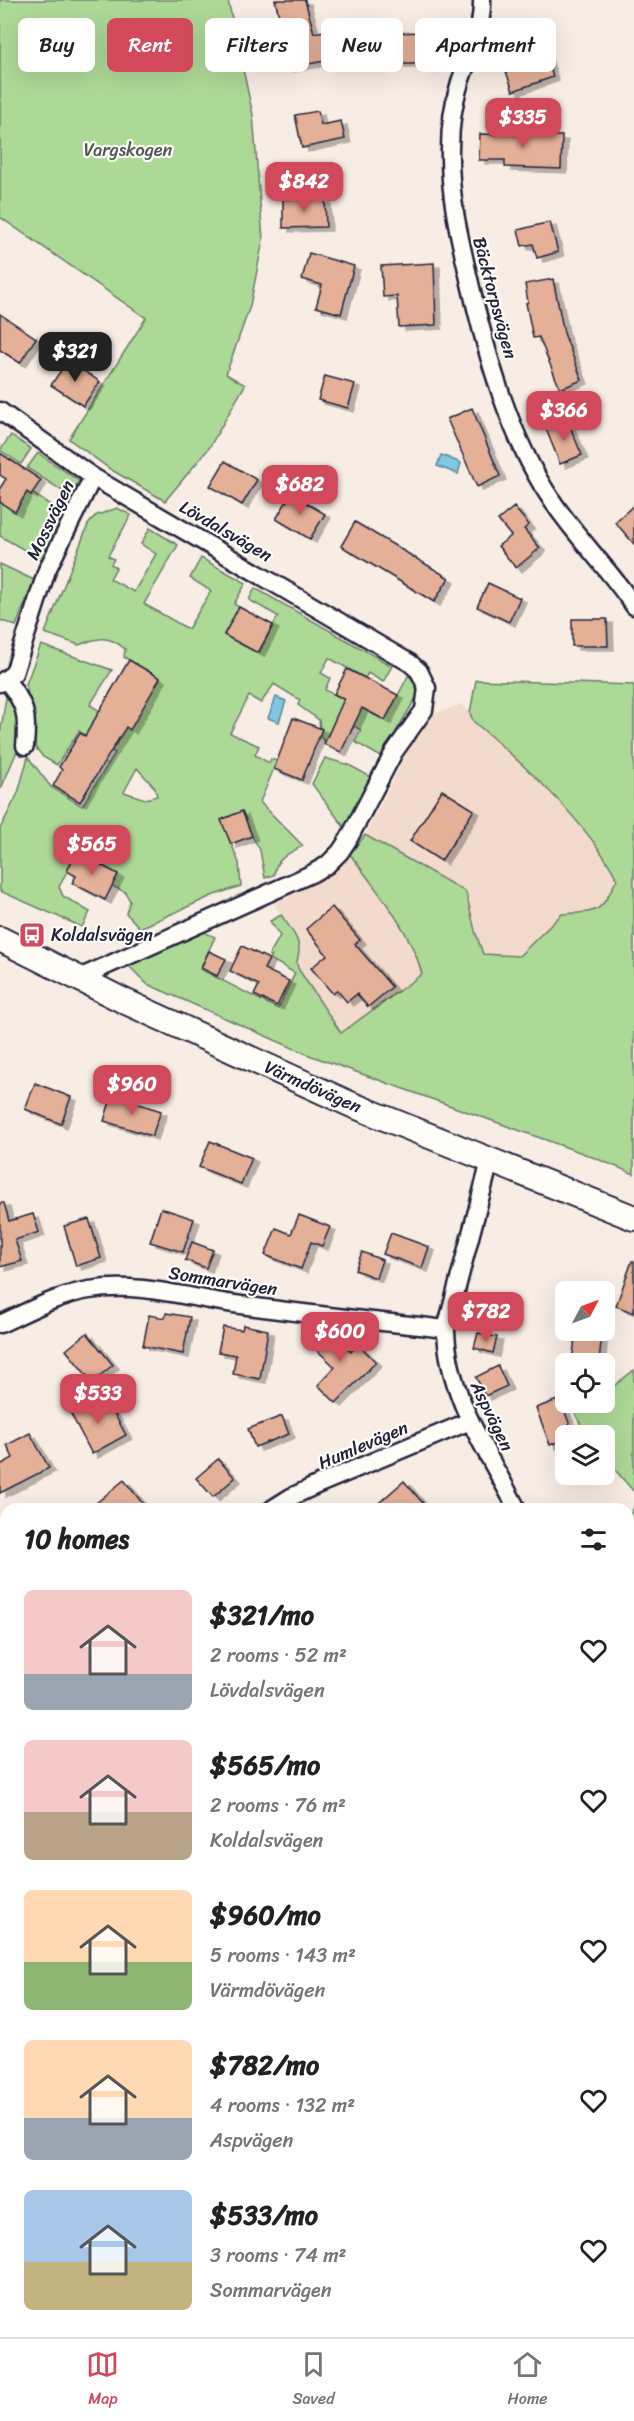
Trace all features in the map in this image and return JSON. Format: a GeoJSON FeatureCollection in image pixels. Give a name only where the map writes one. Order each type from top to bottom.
{"type":"FeatureCollection","features":[{"type":"Feature","properties":{"kind":"main road","name":"Värmdövägen"},"geometry":{"type":"LineString","coordinates":[[1,943],[350,1104],[634,1218]]}},
{"type":"Feature","properties":{"kind":"street","name":"Bäcktorpsvägen"},"geometry":{"type":"LineString","coordinates":[[482,0],[480,23],[455,99],[450,142],[452,196],[456,224],[486,349],[528,460],[554,504],[634,606]]}},
{"type":"Feature","properties":{"kind":"street","name":"Lövdalsvägen"},"geometry":{"type":"LineString","coordinates":[[0,411],[93,477],[410,663],[419,671],[427,688],[424,710],[394,752],[348,840],[340,852],[327,864],[281,889],[79,978]]}},
{"type":"Feature","properties":{"kind":"street","name":"Mossvägen"},"geometry":{"type":"LineString","coordinates":[[24,746],[27,726],[24,706],[3,681],[14,673],[47,570],[93,477]]}},
{"type":"Feature","properties":{"kind":"street","name":"Aspvägen"},"geometry":{"type":"LineString","coordinates":[[490,1161],[446,1329],[446,1351],[452,1375],[470,1421],[514,1503]]}},
{"type":"Feature","properties":{"kind":"street","name":"Sommarvägen"},"geometry":{"type":"LineString","coordinates":[[0,1324],[54,1300],[88,1290],[132,1288],[165,1291],[243,1305],[446,1329]]}},
{"type":"Feature","properties":{"kind":"street","name":"Humlevägen"},"geometry":{"type":"LineString","coordinates":[[282,1503],[319,1484],[470,1421]]}},
{"type":"Feature","properties":{"kind":"shaded area"},"geometry":{"type":"Polygon","coordinates":[[[461,704],[470,713],[473,721],[514,756],[581,826],[617,879],[606,901],[595,911],[562,914],[519,956],[483,954],[466,892],[365,835],[415,737],[435,714],[461,704]]]}},
{"type":"Feature","properties":{"kind":"shaded area"},"geometry":{"type":"Polygon","coordinates":[[[350,854],[393,914],[417,957],[422,974],[341,1033],[299,970],[293,932],[274,904],[350,854]]]}},
{"type":"Feature","properties":{"kind":"green space","name":"Vargskogen"},"geometry":{"type":"Polygon","coordinates":[[[0,0],[228,0],[232,18],[205,18],[205,72],[244,72],[253,115],[263,240],[250,306],[226,374],[245,385],[209,448],[165,501],[110,469],[69,439],[146,318],[0,217],[0,0]]]}},
{"type":"Feature","properties":{"kind":"green space"},"geometry":{"type":"Polygon","coordinates":[[[11,435],[31,449],[21,464],[0,450],[11,435]]]}},
{"type":"Feature","properties":{"kind":"green space"},"geometry":{"type":"Polygon","coordinates":[[[38,453],[79,481],[70,496],[27,468],[38,453]]]}},
{"type":"Feature","properties":{"kind":"green space"},"geometry":{"type":"Polygon","coordinates":[[[27,492],[66,515],[42,560],[0,536],[0,502],[15,511],[27,492]]]}},
{"type":"Feature","properties":{"kind":"green space"},"geometry":{"type":"Polygon","coordinates":[[[117,508],[131,515],[108,556],[114,559],[111,564],[116,568],[110,579],[134,592],[156,554],[141,544],[150,528],[178,545],[144,604],[188,629],[211,591],[190,578],[201,558],[246,583],[234,604],[239,607],[224,634],[259,653],[278,616],[249,600],[255,588],[392,666],[383,682],[368,673],[365,678],[329,658],[321,673],[330,678],[325,690],[385,720],[408,676],[416,680],[419,693],[381,757],[355,742],[361,730],[354,726],[350,733],[333,725],[325,741],[321,738],[319,720],[298,705],[300,700],[274,684],[261,703],[249,696],[230,733],[259,746],[255,755],[269,763],[271,759],[277,761],[260,802],[303,846],[284,857],[277,865],[274,875],[265,878],[260,850],[243,812],[222,820],[239,863],[241,886],[214,895],[140,928],[126,913],[130,901],[125,892],[112,886],[118,874],[77,852],[59,887],[63,896],[90,912],[82,927],[0,891],[0,829],[18,793],[28,757],[51,787],[82,806],[115,753],[79,731],[57,765],[43,757],[32,743],[31,709],[26,684],[41,645],[112,670],[90,705],[130,729],[160,678],[124,657],[125,649],[114,641],[98,639],[79,645],[45,633],[88,525],[95,516],[117,508]],[[137,768],[124,792],[145,799],[157,796],[155,788],[137,768]]]}},
{"type":"Feature","properties":{"kind":"green space"},"geometry":{"type":"Polygon","coordinates":[[[0,564],[34,580],[16,626],[0,620],[0,564]]]}},
{"type":"Feature","properties":{"kind":"green space"},"geometry":{"type":"Polygon","coordinates":[[[476,680],[634,685],[634,1174],[585,1154],[309,1055],[147,984],[125,962],[202,931],[215,937],[200,969],[278,1009],[295,973],[270,959],[272,956],[269,955],[280,936],[270,921],[281,915],[298,942],[299,970],[341,1033],[422,974],[410,942],[401,926],[350,854],[365,835],[466,892],[483,954],[519,956],[562,914],[591,911],[602,905],[617,879],[589,836],[552,794],[473,721],[470,713],[476,680]]]}},
{"type":"Feature","properties":{"kind":"green space"},"geometry":{"type":"Polygon","coordinates":[[[7,691],[14,696],[21,734],[17,751],[1,789],[0,735],[7,691]]]}},
{"type":"Feature","properties":{"kind":"green space"},"geometry":{"type":"Polygon","coordinates":[[[325,758],[349,765],[371,777],[353,815],[344,827],[312,784],[325,758]]]}},
{"type":"Feature","properties":{"kind":"green space"},"geometry":{"type":"Polygon","coordinates":[[[634,1370],[634,1492],[615,1470],[615,1425],[581,1425],[575,1413],[615,1413],[615,1385],[634,1370]]]}},
{"type":"Feature","properties":{"kind":"water"},"geometry":{"type":"Polygon","coordinates":[[[441,455],[461,463],[458,474],[437,466],[441,455]]]}},
{"type":"Feature","properties":{"kind":"water"},"geometry":{"type":"Polygon","coordinates":[[[276,697],[286,701],[279,722],[268,718],[276,697]]]}},
{"type":"Feature","properties":{"kind":"building"},"geometry":{"type":"Polygon","coordinates":[[[275,0],[305,0],[314,33],[321,32],[321,62],[309,64],[309,18],[280,18],[275,0]]]}},
{"type":"Feature","properties":{"kind":"building"},"geometry":{"type":"Polygon","coordinates":[[[415,32],[415,64],[403,64],[403,33],[415,32]]]}},
{"type":"Feature","properties":{"kind":"building"},"geometry":{"type":"Polygon","coordinates":[[[506,72],[551,72],[553,77],[513,91],[506,72]]]}},
{"type":"Feature","properties":{"kind":"building"},"geometry":{"type":"Polygon","coordinates":[[[318,111],[321,125],[341,121],[345,139],[302,148],[295,115],[318,111]]]}},
{"type":"Feature","properties":{"kind":"building"},"geometry":{"type":"Polygon","coordinates":[[[516,130],[547,131],[547,136],[562,136],[561,169],[505,167],[505,160],[479,160],[480,134],[515,135],[516,130]]]}},
{"type":"Feature","properties":{"kind":"building"},"geometry":{"type":"Polygon","coordinates":[[[283,199],[325,199],[326,227],[283,228],[283,199]]]}},
{"type":"Feature","properties":{"kind":"building"},"geometry":{"type":"Polygon","coordinates":[[[550,222],[558,252],[537,258],[533,244],[522,246],[518,230],[550,222]]]}},
{"type":"Feature","properties":{"kind":"building"},"geometry":{"type":"Polygon","coordinates":[[[309,253],[354,266],[341,314],[316,307],[322,285],[302,279],[309,253]]]}},
{"type":"Feature","properties":{"kind":"building"},"geometry":{"type":"Polygon","coordinates":[[[434,263],[436,325],[399,327],[397,296],[383,297],[381,266],[434,263]]]}},
{"type":"Feature","properties":{"kind":"building"},"geometry":{"type":"Polygon","coordinates":[[[553,279],[564,333],[582,380],[560,389],[539,337],[533,338],[526,303],[528,302],[525,284],[553,279]]]}},
{"type":"Feature","properties":{"kind":"building"},"geometry":{"type":"Polygon","coordinates":[[[0,314],[36,338],[20,363],[0,350],[0,314]]]}},
{"type":"Feature","properties":{"kind":"building"},"geometry":{"type":"Polygon","coordinates":[[[68,360],[100,382],[83,406],[51,385],[68,360]]]}},
{"type":"Feature","properties":{"kind":"building"},"geometry":{"type":"Polygon","coordinates":[[[325,376],[355,384],[348,408],[318,400],[325,376]]]}},
{"type":"Feature","properties":{"kind":"building"},"geometry":{"type":"Polygon","coordinates":[[[472,408],[500,476],[477,487],[447,419],[472,408]]]}},
{"type":"Feature","properties":{"kind":"building"},"geometry":{"type":"Polygon","coordinates":[[[567,420],[582,455],[560,464],[546,429],[567,420]]]}},
{"type":"Feature","properties":{"kind":"building"},"geometry":{"type":"Polygon","coordinates":[[[0,453],[41,480],[31,495],[27,492],[15,512],[0,502],[0,488],[6,479],[0,475],[0,453]]]}},
{"type":"Feature","properties":{"kind":"building"},"geometry":{"type":"Polygon","coordinates":[[[225,461],[257,480],[242,505],[210,486],[225,461]]]}},
{"type":"Feature","properties":{"kind":"building"},"geometry":{"type":"Polygon","coordinates":[[[291,494],[325,514],[310,539],[276,519],[291,494]]]}},
{"type":"Feature","properties":{"kind":"building"},"geometry":{"type":"Polygon","coordinates":[[[634,505],[634,544],[615,522],[634,505]]]}},
{"type":"Feature","properties":{"kind":"building"},"geometry":{"type":"Polygon","coordinates":[[[514,507],[529,525],[524,529],[540,548],[516,568],[498,546],[511,536],[498,520],[514,507]]]}},
{"type":"Feature","properties":{"kind":"building"},"geometry":{"type":"Polygon","coordinates":[[[355,522],[449,578],[434,602],[341,546],[355,522]]]}},
{"type":"Feature","properties":{"kind":"building"},"geometry":{"type":"Polygon","coordinates":[[[488,583],[520,598],[509,622],[477,607],[488,583]]]}},
{"type":"Feature","properties":{"kind":"building"},"geometry":{"type":"Polygon","coordinates":[[[239,607],[273,625],[258,653],[224,635],[239,607]]]}},
{"type":"Feature","properties":{"kind":"building"},"geometry":{"type":"Polygon","coordinates":[[[572,619],[607,619],[608,646],[572,646],[572,619]]]}},
{"type":"Feature","properties":{"kind":"building"},"geometry":{"type":"Polygon","coordinates":[[[129,660],[160,678],[130,730],[126,727],[80,802],[53,786],[62,770],[59,767],[80,733],[85,736],[129,660]]]}},
{"type":"Feature","properties":{"kind":"building"},"geometry":{"type":"Polygon","coordinates":[[[347,669],[398,695],[385,720],[362,708],[341,752],[324,744],[344,699],[334,694],[347,669]]]}},
{"type":"Feature","properties":{"kind":"building"},"geometry":{"type":"Polygon","coordinates":[[[293,718],[322,729],[302,780],[274,769],[293,718]]]}},
{"type":"Feature","properties":{"kind":"building"},"geometry":{"type":"Polygon","coordinates":[[[442,790],[474,810],[441,861],[410,841],[442,790]]]}},
{"type":"Feature","properties":{"kind":"building"},"geometry":{"type":"Polygon","coordinates":[[[242,811],[252,836],[231,844],[221,820],[242,811]]]}},
{"type":"Feature","properties":{"kind":"building"},"geometry":{"type":"Polygon","coordinates":[[[76,852],[118,874],[105,900],[72,883],[76,876],[67,871],[76,852]]]}},
{"type":"Feature","properties":{"kind":"building"},"geometry":{"type":"Polygon","coordinates":[[[332,907],[360,940],[355,944],[392,987],[368,1007],[357,994],[347,1002],[337,990],[333,994],[311,968],[327,955],[306,929],[332,907]]]}},
{"type":"Feature","properties":{"kind":"building"},"geometry":{"type":"Polygon","coordinates":[[[242,946],[269,959],[264,969],[289,981],[277,1006],[254,995],[259,985],[230,971],[242,946]]]}},
{"type":"Feature","properties":{"kind":"building"},"geometry":{"type":"Polygon","coordinates":[[[209,951],[226,959],[217,976],[201,968],[209,951]]]}},
{"type":"Feature","properties":{"kind":"building"},"geometry":{"type":"Polygon","coordinates":[[[35,1083],[71,1097],[61,1124],[25,1109],[35,1083]]]}},
{"type":"Feature","properties":{"kind":"building"},"geometry":{"type":"Polygon","coordinates":[[[112,1095],[161,1111],[152,1136],[104,1121],[112,1095]]]}},
{"type":"Feature","properties":{"kind":"building"},"geometry":{"type":"Polygon","coordinates":[[[210,1141],[252,1158],[241,1184],[199,1167],[210,1141]]]}},
{"type":"Feature","properties":{"kind":"building"},"geometry":{"type":"Polygon","coordinates":[[[0,1203],[4,1203],[9,1221],[33,1214],[39,1232],[15,1240],[22,1261],[0,1267],[0,1203]]]}},
{"type":"Feature","properties":{"kind":"building"},"geometry":{"type":"Polygon","coordinates":[[[161,1208],[194,1219],[183,1252],[150,1242],[161,1208]]]}},
{"type":"Feature","properties":{"kind":"building"},"geometry":{"type":"Polygon","coordinates":[[[299,1215],[330,1227],[322,1246],[311,1242],[301,1269],[265,1255],[276,1228],[291,1234],[299,1215]]]}},
{"type":"Feature","properties":{"kind":"building"},"geometry":{"type":"Polygon","coordinates":[[[89,1219],[101,1258],[76,1266],[64,1226],[89,1219]]]}},
{"type":"Feature","properties":{"kind":"building"},"geometry":{"type":"Polygon","coordinates":[[[391,1233],[429,1247],[422,1268],[383,1254],[391,1233]]]}},
{"type":"Feature","properties":{"kind":"building"},"geometry":{"type":"Polygon","coordinates":[[[192,1242],[213,1250],[206,1268],[185,1260],[192,1242]]]}},
{"type":"Feature","properties":{"kind":"building"},"geometry":{"type":"Polygon","coordinates":[[[362,1252],[382,1260],[376,1278],[355,1270],[362,1252]]]}},
{"type":"Feature","properties":{"kind":"building"},"geometry":{"type":"Polygon","coordinates":[[[632,1261],[634,1261],[634,1313],[616,1306],[632,1261]]]}},
{"type":"Feature","properties":{"kind":"building"},"geometry":{"type":"Polygon","coordinates":[[[166,1313],[190,1317],[183,1354],[143,1346],[149,1315],[165,1318],[166,1313]]]}},
{"type":"Feature","properties":{"kind":"building"},"geometry":{"type":"Polygon","coordinates":[[[243,1325],[268,1330],[260,1379],[233,1374],[236,1355],[218,1352],[223,1327],[242,1330],[243,1325]]]}},
{"type":"Feature","properties":{"kind":"building"},"geometry":{"type":"Polygon","coordinates":[[[320,1326],[325,1326],[351,1352],[358,1344],[376,1362],[336,1403],[318,1385],[335,1367],[306,1340],[320,1326]]]}},
{"type":"Feature","properties":{"kind":"building"},"geometry":{"type":"Polygon","coordinates":[[[87,1333],[113,1365],[92,1382],[66,1350],[87,1333]]]}},
{"type":"Feature","properties":{"kind":"building"},"geometry":{"type":"Polygon","coordinates":[[[478,1333],[497,1337],[493,1353],[474,1348],[478,1333]]]}},
{"type":"Feature","properties":{"kind":"building"},"geometry":{"type":"Polygon","coordinates":[[[575,1341],[601,1341],[600,1353],[573,1353],[575,1341]]]}},
{"type":"Feature","properties":{"kind":"building"},"geometry":{"type":"Polygon","coordinates":[[[498,1366],[507,1386],[485,1396],[476,1377],[498,1366]]]}},
{"type":"Feature","properties":{"kind":"building"},"geometry":{"type":"Polygon","coordinates":[[[99,1396],[106,1409],[110,1406],[126,1435],[92,1454],[70,1412],[99,1396]]]}},
{"type":"Feature","properties":{"kind":"building"},"geometry":{"type":"Polygon","coordinates":[[[555,1401],[555,1413],[565,1413],[570,1425],[555,1425],[555,1443],[550,1445],[536,1408],[555,1401]]]}},
{"type":"Feature","properties":{"kind":"building"},"geometry":{"type":"Polygon","coordinates":[[[282,1416],[289,1434],[255,1447],[248,1429],[282,1416]]]}},
{"type":"Feature","properties":{"kind":"building"},"geometry":{"type":"Polygon","coordinates":[[[30,1433],[49,1468],[0,1493],[0,1465],[13,1458],[7,1445],[30,1433]]]}},
{"type":"Feature","properties":{"kind":"building"},"geometry":{"type":"Polygon","coordinates":[[[218,1459],[235,1478],[213,1497],[196,1478],[218,1459]]]}},
{"type":"Feature","properties":{"kind":"building"},"geometry":{"type":"Polygon","coordinates":[[[124,1480],[142,1503],[96,1503],[124,1480]]]}},
{"type":"Feature","properties":{"kind":"building"},"geometry":{"type":"Polygon","coordinates":[[[404,1481],[423,1503],[379,1503],[404,1481]]]}},
{"type":"Feature","properties":{"kind":"place","name":"Koldalsvägen"},"geometry":{"type":"Point","coordinates":[32,935]}}]}
